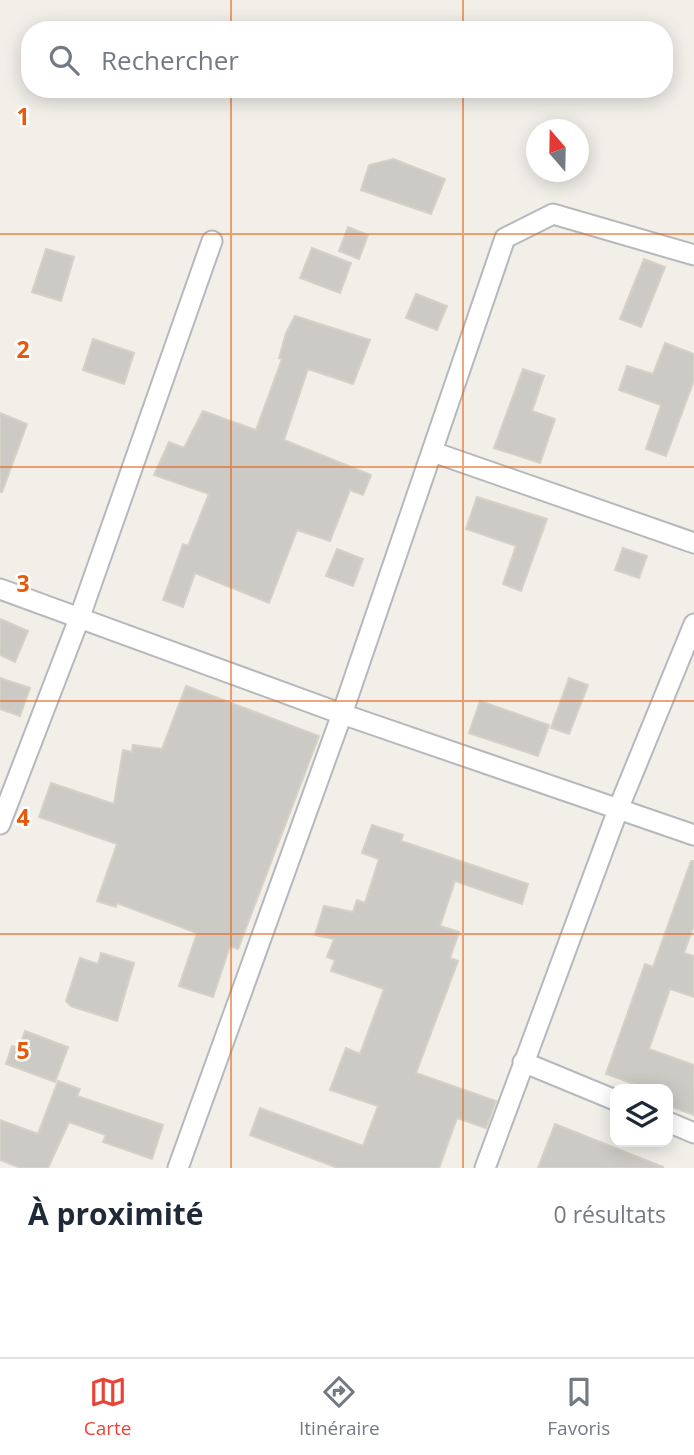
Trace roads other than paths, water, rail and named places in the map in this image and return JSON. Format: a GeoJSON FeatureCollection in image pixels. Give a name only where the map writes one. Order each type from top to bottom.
{"type":"FeatureCollection","features":[{"type":"Feature","properties":{"kind":"street"},"geometry":{"type":"LineString","coordinates":[[178,1168],[342,714],[505,239],[553,214],[694,255]]}},
{"type":"Feature","properties":{"kind":"street"},"geometry":{"type":"LineString","coordinates":[[0,824],[79,619],[212,241]]}},
{"type":"Feature","properties":{"kind":"street"},"geometry":{"type":"LineString","coordinates":[[433,452],[694,543]]}},
{"type":"Feature","properties":{"kind":"street"},"geometry":{"type":"LineString","coordinates":[[0,589],[342,714],[694,835]]}},
{"type":"Feature","properties":{"kind":"street"},"geometry":{"type":"LineString","coordinates":[[485,1168],[619,807],[694,624]]}},
{"type":"Feature","properties":{"kind":"street"},"geometry":{"type":"LineString","coordinates":[[523,1062],[610,1098]]}},
{"type":"Feature","properties":{"kind":"street"},"geometry":{"type":"LineString","coordinates":[[673,1124],[694,1133]]}}]}
